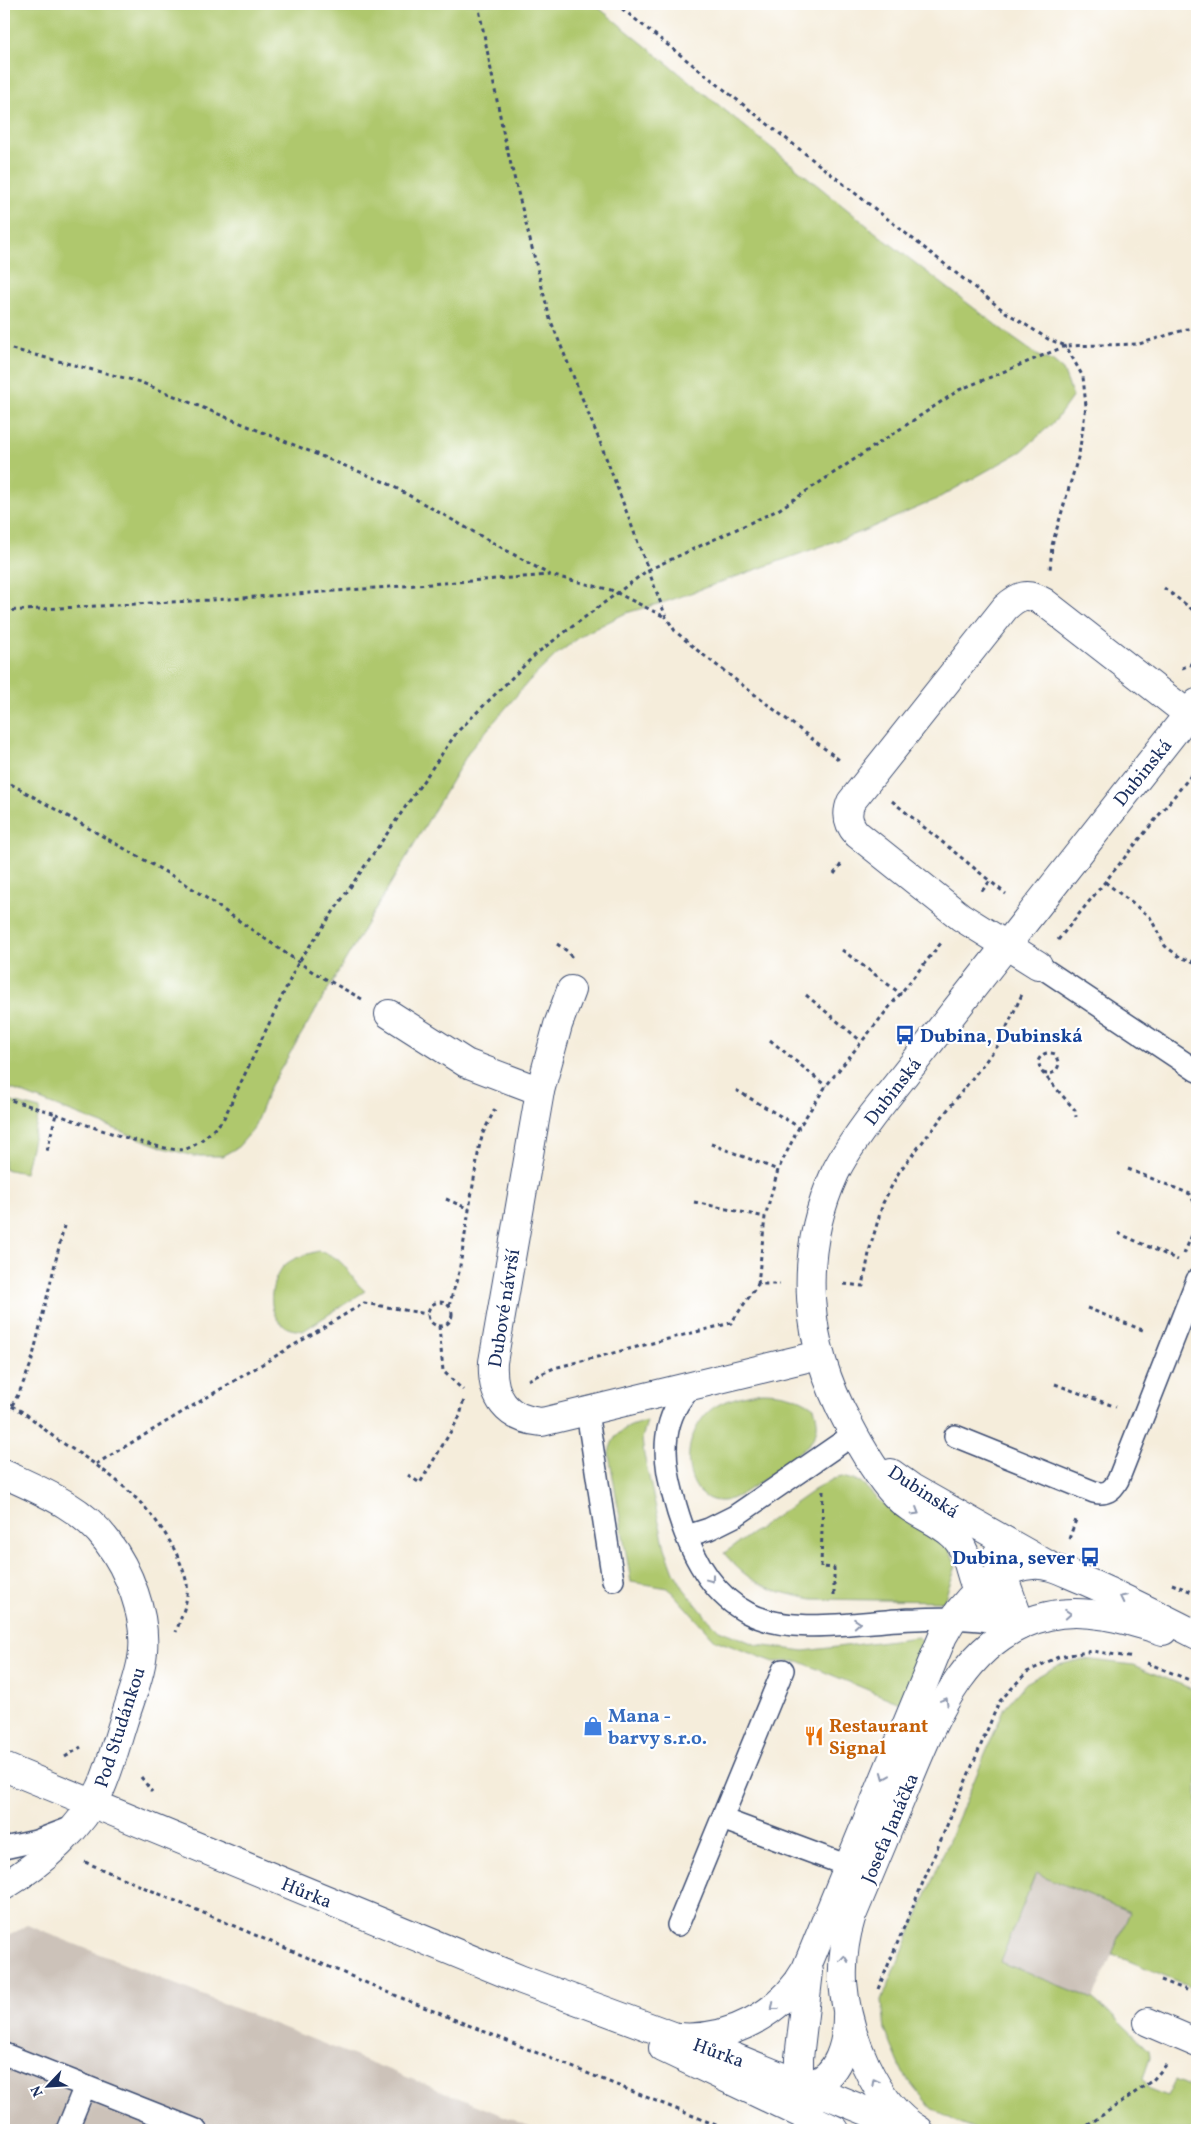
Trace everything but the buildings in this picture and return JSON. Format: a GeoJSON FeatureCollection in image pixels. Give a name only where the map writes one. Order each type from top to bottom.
{"type":"FeatureCollection","features":[{"type":"Feature","properties":{"kind":"street"},"geometry":{"type":"LineString","coordinates":[[1033,975],[1005,945],[961,917],[853,830],[848,817],[848,809],[851,802],[1005,608],[1018,598],[1032,596],[1044,602],[1193,709]]}},
{"type":"Feature","properties":{"kind":"street","name":"Dubinská"},"geometry":{"type":"LineString","coordinates":[[1021,1625],[993,1609],[978,1590],[963,1548],[955,1537],[947,1530],[910,1510],[896,1496],[875,1469],[835,1399],[819,1355],[811,1306],[810,1283],[816,1230],[826,1195],[847,1150],[1005,945],[1193,709]]}},
{"type":"Feature","properties":{"kind":"street","name":"Dubové návrší"},"geometry":{"type":"LineString","coordinates":[[570,990],[558,1025],[540,1091],[493,1362],[492,1377],[497,1394],[511,1412],[521,1418],[531,1421],[554,1420],[819,1355]]}},
{"type":"Feature","properties":{"kind":"street"},"geometry":{"type":"LineString","coordinates":[[389,1014],[466,1063],[540,1091]]}},
{"type":"Feature","properties":{"kind":"street","name":"Dubinská"},"geometry":{"type":"LineString","coordinates":[[854,1434],[878,1462],[912,1488],[1053,1568]]}},
{"type":"Feature","properties":{"kind":"street","name":"Pod Studánkou"},"geometry":{"type":"LineString","coordinates":[[4,1474],[46,1493],[83,1515],[107,1541],[123,1568],[137,1602],[142,1629],[143,1651],[137,1680],[107,1775],[84,1815]]}},
{"type":"Feature","properties":{"kind":"street","name":"Dubinská"},"geometry":{"type":"LineString","coordinates":[[975,1524],[989,1541],[1004,1573]]}},
{"type":"Feature","properties":{"kind":"street","name":"Josefa Janáčka"},"geometry":{"type":"LineString","coordinates":[[724,2078],[761,2085],[812,2084],[832,2070],[838,2060],[846,2039],[847,2007],[843,1968],[847,1932],[859,1870],[943,1636],[961,1607],[978,1590],[1004,1573],[1032,1565],[1053,1568],[1118,1595],[1197,1636]]}},
{"type":"Feature","properties":{"kind":"street"},"geometry":{"type":"LineString","coordinates":[[1004,1573],[1021,1625]]}},
{"type":"Feature","properties":{"kind":"street","name":"Josefa Janáčka"},"geometry":{"type":"LineString","coordinates":[[676,2037],[710,2037],[751,2022],[772,2009],[799,1982],[812,1954],[859,1870],[942,1704],[958,1680],[991,1645],[1021,1625],[1050,1616],[1082,1613],[1145,1626],[1197,1642]]}},
{"type":"Feature","properties":{"kind":"street","name":"Hůrka"},"geometry":{"type":"LineString","coordinates":[[4,1768],[84,1815],[522,1980],[676,2037],[714,2049],[913,2130]]}},
{"type":"Feature","properties":{"kind":"street"},"geometry":{"type":"LineString","coordinates":[[4,1886],[54,1849],[84,1815]]}},
{"type":"Feature","properties":{"kind":"street","name":"Josefa Janáčka"},"geometry":{"type":"LineString","coordinates":[[812,1954],[806,1985],[799,2073],[802,2085],[813,2109],[836,2130]]}},
{"type":"Feature","properties":{"kind":"street","name":"Hůrka"},"geometry":{"type":"LineString","coordinates":[[522,1980],[836,2130]]}},
{"type":"Feature","properties":{"kind":"street","name":"Josefa Janáčka"},"geometry":{"type":"LineString","coordinates":[[847,2007],[863,2059],[878,2088],[893,2110],[930,2126]]}},
{"type":"Feature","properties":{"kind":"street"},"geometry":{"type":"LineString","coordinates":[[1148,2022],[1193,2041]]}},
{"type":"Feature","properties":{"kind":"lane"},"geometry":{"type":"LineString","coordinates":[[1033,975],[1197,1070]]}},
{"type":"Feature","properties":{"kind":"lane"},"geometry":{"type":"LineString","coordinates":[[954,1436],[1094,1492],[1104,1494],[1109,1492],[1118,1480],[1197,1280]]}},
{"type":"Feature","properties":{"kind":"lane"},"geometry":{"type":"LineString","coordinates":[[692,1386],[673,1412],[665,1441],[669,1480],[687,1536],[699,1562],[721,1593],[747,1613],[777,1622],[798,1625],[916,1619],[990,1621],[1021,1625]]}},
{"type":"Feature","properties":{"kind":"lane"},"geometry":{"type":"LineString","coordinates":[[587,1412],[613,1580]]}},
{"type":"Feature","properties":{"kind":"lane"},"geometry":{"type":"LineString","coordinates":[[687,1536],[710,1529],[736,1516],[854,1434]]}},
{"type":"Feature","properties":{"kind":"lane"},"geometry":{"type":"LineString","coordinates":[[678,1925],[783,1670]]}},
{"type":"Feature","properties":{"kind":"lane"},"geometry":{"type":"LineString","coordinates":[[4,1848],[50,1837],[84,1815]]}},
{"type":"Feature","properties":{"kind":"lane"},"geometry":{"type":"LineString","coordinates":[[722,1819],[859,1870]]}},
{"type":"Feature","properties":{"kind":"lane"},"geometry":{"type":"LineString","coordinates":[[4,2054],[196,2130]]}},
{"type":"Feature","properties":{"kind":"lane"},"geometry":{"type":"LineString","coordinates":[[67,2130],[85,2086]]}},
{"type":"Feature","properties":{"kind":"path"},"geometry":{"type":"LineString","coordinates":[[478,4],[505,141],[550,319],[602,446],[666,617],[675,631],[697,650],[867,782],[1007,895],[1013,889]]}},
{"type":"Feature","properties":{"kind":"path"},"geometry":{"type":"LineString","coordinates":[[616,4],[1004,311],[1048,339],[1066,346],[1083,377],[1086,406],[1079,454],[1052,546],[1050,578]]}},
{"type":"Feature","properties":{"kind":"path"},"geometry":{"type":"LineString","coordinates":[[4,1098],[134,1140],[174,1149],[186,1149],[206,1136],[223,1120],[298,963],[457,732],[537,653],[648,570],[778,510],[959,390],[1066,346],[1139,344],[1197,326]]}},
{"type":"Feature","properties":{"kind":"path"},"geometry":{"type":"LineString","coordinates":[[4,347],[140,382],[387,483],[550,575],[617,593],[666,617]]}},
{"type":"Feature","properties":{"kind":"path"},"geometry":{"type":"LineString","coordinates":[[4,611],[229,599],[550,575]]}},
{"type":"Feature","properties":{"kind":"path"},"geometry":{"type":"LineString","coordinates":[[1164,588],[1197,614]]}},
{"type":"Feature","properties":{"kind":"path"},"geometry":{"type":"LineString","coordinates":[[758,1284],[810,1283],[864,1286],[870,1248],[883,1203],[899,1172],[999,1044],[1033,975],[1081,911],[1197,768]]}},
{"type":"Feature","properties":{"kind":"path"},"geometry":{"type":"LineString","coordinates":[[4,780],[183,882],[298,963],[389,1014]]}},
{"type":"Feature","properties":{"kind":"path"},"geometry":{"type":"LineString","coordinates":[[497,1394],[513,1389],[533,1377],[554,1368],[731,1323],[758,1284],[765,1218],[778,1170],[799,1127],[826,1086],[990,881]]}},
{"type":"Feature","properties":{"kind":"path"},"geometry":{"type":"LineString","coordinates":[[1105,882],[1150,917],[1165,946],[1180,957],[1197,963]]}},
{"type":"Feature","properties":{"kind":"path"},"geometry":{"type":"LineString","coordinates":[[1051,887],[1081,911]]}},
{"type":"Feature","properties":{"kind":"path"},"geometry":{"type":"LineString","coordinates":[[842,950],[901,994]]}},
{"type":"Feature","properties":{"kind":"path"},"geometry":{"type":"LineString","coordinates":[[806,995],[861,1041]]}},
{"type":"Feature","properties":{"kind":"path"},"geometry":{"type":"LineString","coordinates":[[770,1040],[826,1086]]}},
{"type":"Feature","properties":{"kind":"path"},"geometry":{"type":"LineString","coordinates":[[1043,1073],[1050,1074],[1056,1070],[1059,1064],[1055,1054],[1044,1053],[1039,1058],[1038,1064],[1043,1073],[1075,1110],[1076,1117]]}},
{"type":"Feature","properties":{"kind":"path"},"geometry":{"type":"LineString","coordinates":[[449,1306],[459,1272],[483,1133],[509,1079]]}},
{"type":"Feature","properties":{"kind":"path"},"geometry":{"type":"LineString","coordinates":[[736,1090],[799,1127]]}},
{"type":"Feature","properties":{"kind":"path"},"geometry":{"type":"LineString","coordinates":[[47,1151],[56,1114]]}},
{"type":"Feature","properties":{"kind":"path"},"geometry":{"type":"LineString","coordinates":[[711,1144],[778,1170]]}},
{"type":"Feature","properties":{"kind":"path"},"geometry":{"type":"LineString","coordinates":[[1128,1169],[1190,1194],[1197,1208]]}},
{"type":"Feature","properties":{"kind":"path"},"geometry":{"type":"LineString","coordinates":[[446,1199],[469,1209]]}},
{"type":"Feature","properties":{"kind":"path"},"geometry":{"type":"LineString","coordinates":[[694,1202],[765,1218]]}},
{"type":"Feature","properties":{"kind":"path"},"geometry":{"type":"LineString","coordinates":[[4,1419],[20,1393],[31,1364],[64,1226]]}},
{"type":"Feature","properties":{"kind":"path"},"geometry":{"type":"LineString","coordinates":[[1118,1233],[1180,1261]]}},
{"type":"Feature","properties":{"kind":"path"},"geometry":{"type":"LineString","coordinates":[[96,1464],[364,1303],[428,1314]]}},
{"type":"Feature","properties":{"kind":"path"},"geometry":{"type":"LineString","coordinates":[[436,1303],[443,1303],[449,1306],[452,1312],[450,1322],[445,1326],[439,1326],[430,1322],[428,1314],[430,1307],[436,1303]]}},
{"type":"Feature","properties":{"kind":"path"},"geometry":{"type":"LineString","coordinates":[[1087,1308],[1150,1334]]}},
{"type":"Feature","properties":{"kind":"path"},"geometry":{"type":"LineString","coordinates":[[408,1475],[420,1483],[460,1416],[466,1392],[456,1385],[443,1371],[439,1326]]}},
{"type":"Feature","properties":{"kind":"path"},"geometry":{"type":"LineString","coordinates":[[1055,1384],[1119,1408]]}},
{"type":"Feature","properties":{"kind":"path"},"geometry":{"type":"LineString","coordinates":[[815,1461],[821,1470],[824,1480],[821,1567],[834,1568],[833,1624]]}},
{"type":"Feature","properties":{"kind":"path"},"geometry":{"type":"LineString","coordinates":[[1170,1582],[1197,1594]]}},
{"type":"Feature","properties":{"kind":"path"},"geometry":{"type":"LineString","coordinates":[[877,1990],[999,1702],[1028,1672],[1058,1657],[1093,1651],[1140,1660],[1197,1683]]}},
{"type":"Feature","properties":{"kind":"path"},"geometry":{"type":"LineString","coordinates":[[56,1759],[64,1757],[79,1748],[89,1740],[94,1731],[118,1740]]}},
{"type":"Feature","properties":{"kind":"path"},"geometry":{"type":"LineString","coordinates":[[54,1849],[404,1999],[728,2130]]}},
{"type":"Feature","properties":{"kind":"path"},"geometry":{"type":"LineString","coordinates":[[1161,1980],[1197,1994]]}},
{"type":"Feature","properties":{"kind":"path"},"geometry":{"type":"LineString","coordinates":[[1081,2130],[1153,2080],[1193,2041]]}},
{"type":"Feature","properties":{"kind":"path"},"geometry":{"type":"LineString","coordinates":[[930,2126],[959,2130]]}},
{"type":"Feature","properties":{"kind":"shaded area"},"geometry":{"type":"Polygon","coordinates":[[[1036,1873],[1130,1912],[1093,1999],[1000,1962],[1036,1873]]]}},
{"type":"Feature","properties":{"kind":"shaded area"},"geometry":{"type":"Polygon","coordinates":[[[27,1925],[539,2130],[4,2130],[4,1939],[27,1925]]]}},
{"type":"Feature","properties":{"kind":"green space"},"geometry":{"type":"Polygon","coordinates":[[[4,4],[594,4],[880,236],[1013,338],[1040,357],[1052,361],[1063,370],[1073,396],[1055,421],[1022,451],[933,501],[861,532],[668,601],[626,613],[584,634],[557,654],[528,682],[470,750],[270,1087],[253,1130],[238,1147],[222,1156],[193,1156],[164,1148],[4,1086],[4,4]]]}},
{"type":"Feature","properties":{"kind":"green space"},"geometry":{"type":"Polygon","coordinates":[[[4,1100],[40,1109],[25,1173],[4,1169],[4,1100]]]}},
{"type":"Feature","properties":{"kind":"green space"},"geometry":{"type":"Polygon","coordinates":[[[318,1251],[328,1254],[341,1262],[365,1291],[303,1331],[290,1329],[280,1323],[272,1307],[273,1288],[276,1278],[286,1264],[318,1251]]]}},
{"type":"Feature","properties":{"kind":"green space"},"geometry":{"type":"Polygon","coordinates":[[[761,1392],[789,1395],[814,1407],[817,1427],[814,1436],[808,1445],[742,1494],[723,1501],[706,1497],[695,1486],[689,1469],[690,1447],[695,1430],[704,1416],[720,1404],[761,1392]]]}},
{"type":"Feature","properties":{"kind":"green space"},"geometry":{"type":"Polygon","coordinates":[[[647,1421],[642,1439],[644,1455],[665,1548],[674,1572],[684,1589],[708,1619],[719,1630],[757,1645],[804,1651],[918,1637],[925,1644],[902,1704],[798,1661],[774,1662],[715,1640],[668,1588],[631,1582],[609,1454],[613,1440],[617,1435],[633,1425],[647,1421]]]}},
{"type":"Feature","properties":{"kind":"green space"},"geometry":{"type":"Polygon","coordinates":[[[842,1477],[861,1482],[877,1499],[902,1519],[941,1542],[950,1550],[956,1566],[944,1601],[813,1599],[799,1596],[774,1590],[753,1580],[743,1573],[724,1553],[814,1490],[833,1479],[842,1477]]]}},
{"type":"Feature","properties":{"kind":"green space"},"geometry":{"type":"Polygon","coordinates":[[[1084,1659],[1133,1665],[1197,1691],[1197,1989],[1112,1954],[1130,1912],[1036,1873],[1000,1962],[1093,1999],[1118,2020],[1149,2050],[1150,2058],[1143,2078],[1149,2089],[1167,2096],[1175,2080],[1197,2090],[1197,2130],[978,2130],[954,2121],[931,2108],[903,2073],[885,2030],[882,2000],[1005,1707],[1026,1683],[1058,1665],[1084,1659]]]}},
{"type":"Feature","properties":{"kind":"place","name":"Dubina, Dubinská"},"geometry":{"type":"Point","coordinates":[905,1035]}},
{"type":"Feature","properties":{"kind":"place","name":"Dubina, sever"},"geometry":{"type":"Point","coordinates":[1090,1557]}},
{"type":"Feature","properties":{"kind":"place","name":"Mana - barvy s.r.o."},"geometry":{"type":"Point","coordinates":[593,1726]}},
{"type":"Feature","properties":{"kind":"place","name":"Restaurant Signal"},"geometry":{"type":"Point","coordinates":[814,1736]}}]}
